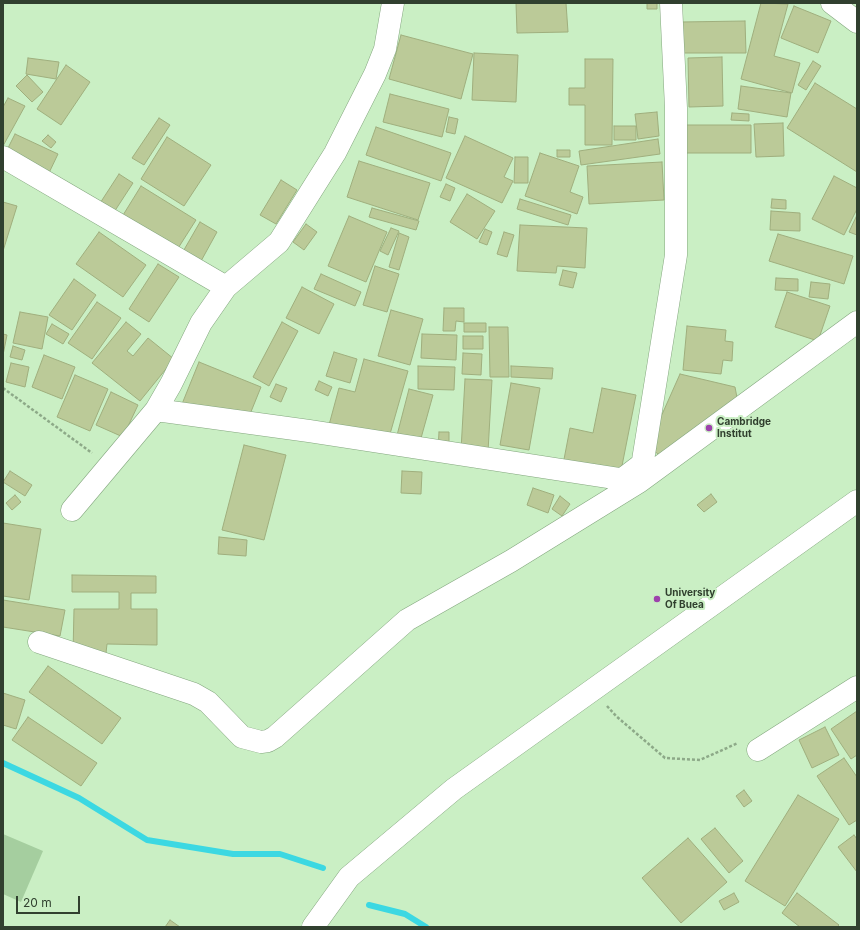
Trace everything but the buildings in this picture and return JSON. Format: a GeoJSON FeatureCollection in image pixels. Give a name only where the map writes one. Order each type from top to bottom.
{"type":"FeatureCollection","features":[{"type":"Feature","properties":{"kind":"street"},"geometry":{"type":"LineString","coordinates":[[72,510],[156,410],[171,384],[201,323],[226,287],[279,242],[335,153],[375,74],[385,49],[393,3]]}},
{"type":"Feature","properties":{"kind":"street"},"geometry":{"type":"LineString","coordinates":[[640,474],[676,255],[676,108],[671,3]]}},
{"type":"Feature","properties":{"kind":"street"},"geometry":{"type":"LineString","coordinates":[[832,3],[857,22]]}},
{"type":"Feature","properties":{"kind":"street"},"geometry":{"type":"LineString","coordinates":[[3,156],[226,287]]}},
{"type":"Feature","properties":{"kind":"street"},"geometry":{"type":"LineString","coordinates":[[39,642],[194,694],[208,702],[242,737],[261,742],[268,741],[275,737],[407,620],[511,561],[640,474],[857,322]]}},
{"type":"Feature","properties":{"kind":"street"},"geometry":{"type":"LineString","coordinates":[[156,410],[309,431],[620,479],[640,474]]}},
{"type":"Feature","properties":{"kind":"street"},"geometry":{"type":"LineString","coordinates":[[313,927],[349,877],[454,789],[857,501]]}},
{"type":"Feature","properties":{"kind":"street"},"geometry":{"type":"LineString","coordinates":[[758,750],[857,687]]}},
{"type":"Feature","properties":{"kind":"path"},"geometry":{"type":"LineString","coordinates":[[3,388],[110,465]]}},
{"type":"Feature","properties":{"kind":"path"},"geometry":{"type":"LineString","coordinates":[[592,690],[616,716],[665,758],[700,760],[740,741],[758,750]]}},
{"type":"Feature","properties":{"kind":"green space"},"geometry":{"type":"Polygon","coordinates":[[[3,834],[43,851],[21,902],[3,894],[3,834]]]}},
{"type":"Feature","properties":{"kind":"waterway"},"geometry":{"type":"LineString","coordinates":[[3,763],[79,798],[147,840],[233,854],[280,854],[323,868]]}},
{"type":"Feature","properties":{"kind":"waterway"},"geometry":{"type":"LineString","coordinates":[[369,905],[405,914],[426,927]]}},
{"type":"Feature","properties":{"kind":"place","name":"Cambridge Institut"},"geometry":{"type":"Point","coordinates":[709,428]}},
{"type":"Feature","properties":{"kind":"place","name":"University Of Buea"},"geometry":{"type":"Point","coordinates":[657,599]}}]}
